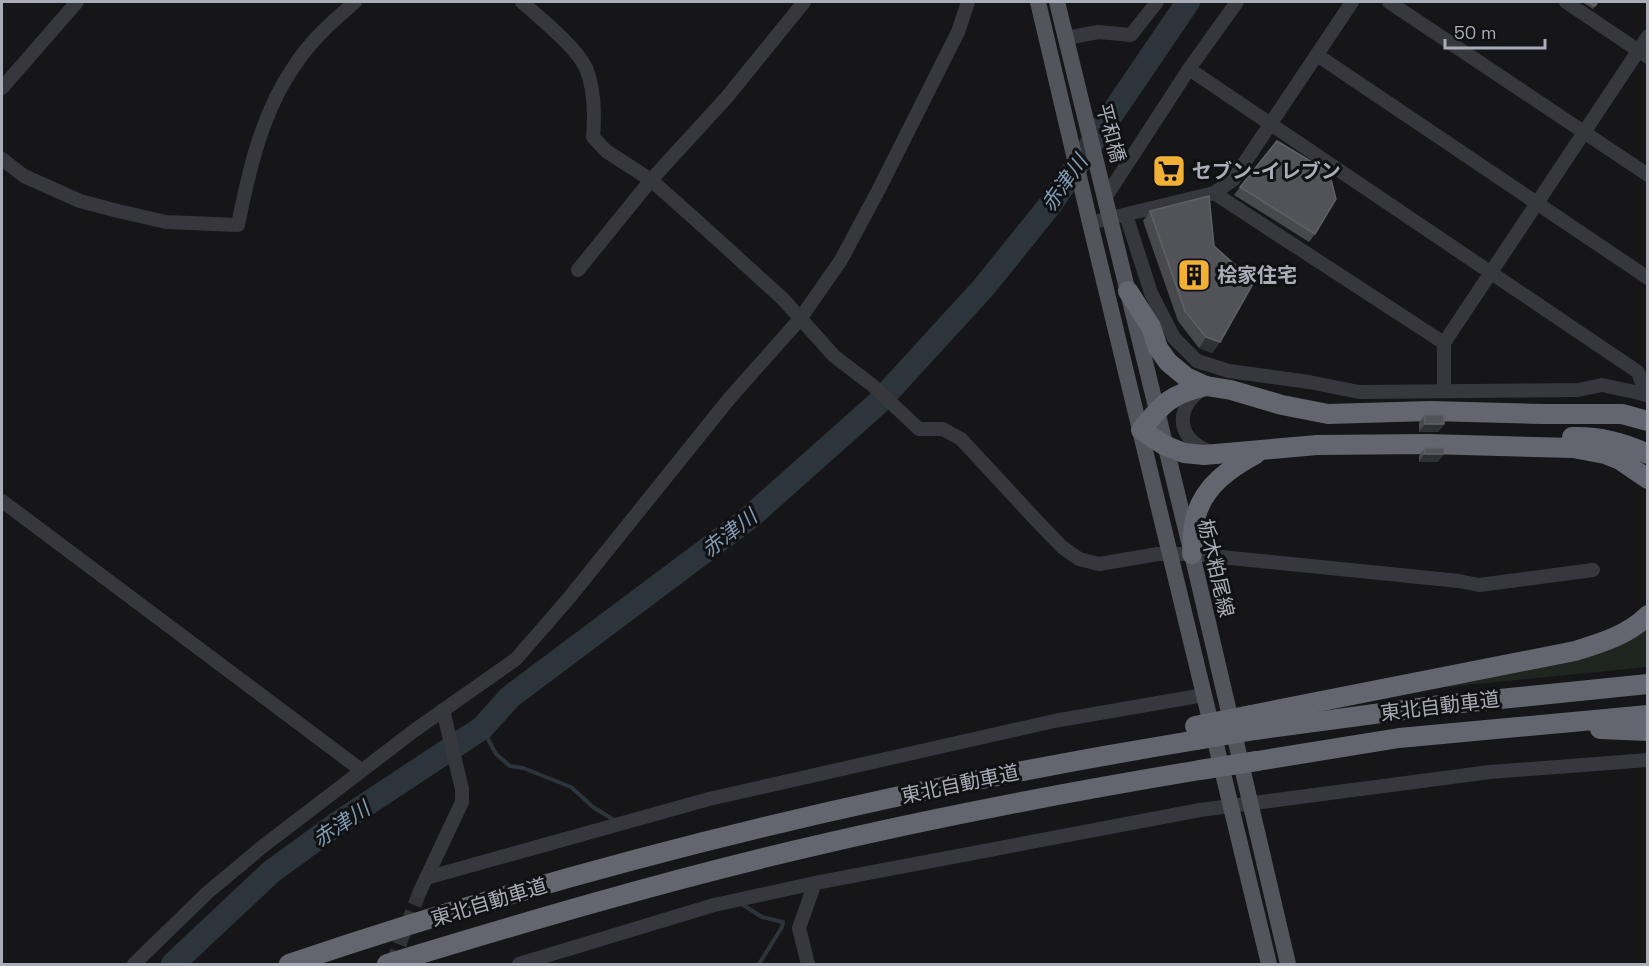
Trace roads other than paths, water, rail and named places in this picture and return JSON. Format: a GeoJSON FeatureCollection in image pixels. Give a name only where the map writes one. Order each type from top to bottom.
{"type":"FeatureCollection","features":[{"type":"Feature","properties":{"kind":"highway"},"geometry":{"type":"LineString","coordinates":[[1128,291],[1150,327],[1158,348],[1168,362],[1186,378],[1206,386],[1328,414],[1430,411],[1622,414],[1647,421]]}},
{"type":"Feature","properties":{"kind":"highway"},"geometry":{"type":"LineString","coordinates":[[1206,386],[1186,390],[1167,400],[1141,430],[1164,445],[1184,453],[1204,455],[1328,444],[1427,444],[1592,450],[1620,460],[1647,479]]}},
{"type":"Feature","properties":{"kind":"highway"},"geometry":{"type":"LineString","coordinates":[[1542,414],[1617,428],[1647,442]]}},
{"type":"Feature","properties":{"kind":"highway"},"geometry":{"type":"LineString","coordinates":[[1538,447],[1573,437],[1592,437],[1624,444],[1647,454]]}},
{"type":"Feature","properties":{"kind":"highway"},"geometry":{"type":"LineString","coordinates":[[1192,554],[1195,517],[1213,485],[1232,467],[1264,450]]}},
{"type":"Feature","properties":{"kind":"highway"},"geometry":{"type":"LineString","coordinates":[[1253,723],[1575,651],[1604,642],[1625,632],[1647,615]]}},
{"type":"Feature","properties":{"kind":"highway","name":"東北自動車道"},"geometry":{"type":"LineString","coordinates":[[290,964],[490,901],[644,857],[812,815],[1108,754],[1196,733],[1253,723],[1647,684]]}},
{"type":"Feature","properties":{"kind":"highway","name":"東北自動車道"},"geometry":{"type":"LineString","coordinates":[[387,964],[648,888],[805,848],[964,813],[1200,770],[1399,738],[1647,715]]}},
{"type":"Feature","properties":{"kind":"highway"},"geometry":{"type":"LineString","coordinates":[[1544,724],[1647,731]]}},
{"type":"Feature","properties":{"kind":"main road","name":"平和橋"},"geometry":{"type":"LineString","coordinates":[[1038,2],[1086,205]]}},
{"type":"Feature","properties":{"kind":"main road"},"geometry":{"type":"LineString","coordinates":[[1057,2],[1066,38]]}},
{"type":"Feature","properties":{"kind":"main road","name":"平和橋"},"geometry":{"type":"LineString","coordinates":[[1066,38],[1102,181]]}},
{"type":"Feature","properties":{"kind":"main road","name":"栃木粕尾線"},"geometry":{"type":"LineString","coordinates":[[1102,181],[1105,198],[1118,217],[1128,291],[1288,964]]}},
{"type":"Feature","properties":{"kind":"main road","name":"栃木粕尾線"},"geometry":{"type":"LineString","coordinates":[[1086,205],[1269,964]]}},
{"type":"Feature","properties":{"kind":"street"},"geometry":{"type":"LineString","coordinates":[[2,88],[77,2]]}},
{"type":"Feature","properties":{"kind":"street"},"geometry":{"type":"LineString","coordinates":[[2,159],[24,176],[80,201],[166,222],[238,225],[250,168],[269,113],[280,90],[295,65],[318,35],[355,2]]}},
{"type":"Feature","properties":{"kind":"street"},"geometry":{"type":"LineString","coordinates":[[522,2],[572,49],[586,68],[595,106],[593,137],[606,151],[651,180],[783,299],[834,356],[872,385],[919,429],[943,429],[961,439],[1055,540],[1079,559],[1100,564],[1158,554],[1192,554],[1479,585],[1593,570]]}},
{"type":"Feature","properties":{"kind":"street"},"geometry":{"type":"LineString","coordinates":[[578,270],[651,180],[727,98],[804,2]]}},
{"type":"Feature","properties":{"kind":"street"},"geometry":{"type":"LineString","coordinates":[[134,964],[207,893],[252,854],[361,770],[516,659],[578,589],[729,399],[800,319],[841,260],[958,32],[968,2]]}},
{"type":"Feature","properties":{"kind":"street"},"geometry":{"type":"LineString","coordinates":[[1066,38],[1098,32],[1131,35],[1157,2]]}},
{"type":"Feature","properties":{"kind":"street"},"geometry":{"type":"LineString","coordinates":[[1105,198],[1189,69],[1237,2]]}},
{"type":"Feature","properties":{"kind":"street"},"geometry":{"type":"LineString","coordinates":[[1090,223],[1214,193],[1233,180],[1353,2]]}},
{"type":"Feature","properties":{"kind":"street"},"geometry":{"type":"LineString","coordinates":[[1389,2],[1647,175]]}},
{"type":"Feature","properties":{"kind":"street"},"geometry":{"type":"LineString","coordinates":[[1566,2],[1643,54]]}},
{"type":"Feature","properties":{"kind":"street"},"geometry":{"type":"LineString","coordinates":[[1444,391],[1443,343],[1584,132],[1643,54],[1647,36]]}},
{"type":"Feature","properties":{"kind":"street"},"geometry":{"type":"LineString","coordinates":[[1317,54],[1647,278]]}},
{"type":"Feature","properties":{"kind":"street"},"geometry":{"type":"LineString","coordinates":[[1189,69],[1638,372],[1647,395]]}},
{"type":"Feature","properties":{"kind":"street"},"geometry":{"type":"LineString","coordinates":[[1214,193],[1443,343]]}},
{"type":"Feature","properties":{"kind":"street"},"geometry":{"type":"LineString","coordinates":[[1118,217],[1151,293],[1174,338],[1197,362],[1229,371],[1309,382],[1359,392],[1578,390],[1602,385],[1647,395]]}},
{"type":"Feature","properties":{"kind":"street"},"geometry":{"type":"LineString","coordinates":[[1206,386],[1187,403],[1182,426],[1187,437],[1198,447],[1218,454]]}},
{"type":"Feature","properties":{"kind":"street"},"geometry":{"type":"LineString","coordinates":[[2,501],[361,770]]}},
{"type":"Feature","properties":{"kind":"street"},"geometry":{"type":"LineString","coordinates":[[443,710],[462,789],[462,802],[423,884],[709,799],[1054,720],[1204,695]]}},
{"type":"Feature","properties":{"kind":"street"},"geometry":{"type":"LineString","coordinates":[[519,964],[714,905],[815,883],[1200,810],[1491,772],[1647,760]]}},
{"type":"Feature","properties":{"kind":"street"},"geometry":{"type":"LineString","coordinates":[[808,964],[799,928],[815,883]]}},
{"type":"Feature","properties":{"kind":"waterway","name":"赤津川"},"geometry":{"type":"LineString","coordinates":[[173,964],[271,872],[338,823],[482,728],[510,697],[749,518],[877,404],[984,287],[1050,205],[1188,2]]}},
{"type":"Feature","properties":{"kind":"waterway"},"geometry":{"type":"LineString","coordinates":[[482,728],[496,754],[510,766],[523,768],[571,787],[593,807],[614,820]]}},
{"type":"Feature","properties":{"kind":"waterway"},"geometry":{"type":"LineString","coordinates":[[743,905],[762,917],[783,922],[759,964]]}},
{"type":"Feature","properties":{"kind":"tunnel"},"geometry":{"type":"LineString","coordinates":[[392,964],[420,891]]}},
{"type":"Feature","properties":{"kind":"place","name":"セブン-イレブン"},"geometry":{"type":"Point","coordinates":[1169,171]}},
{"type":"Feature","properties":{"kind":"place","name":"桧家住宅"},"geometry":{"type":"Point","coordinates":[1194,275]}}]}
